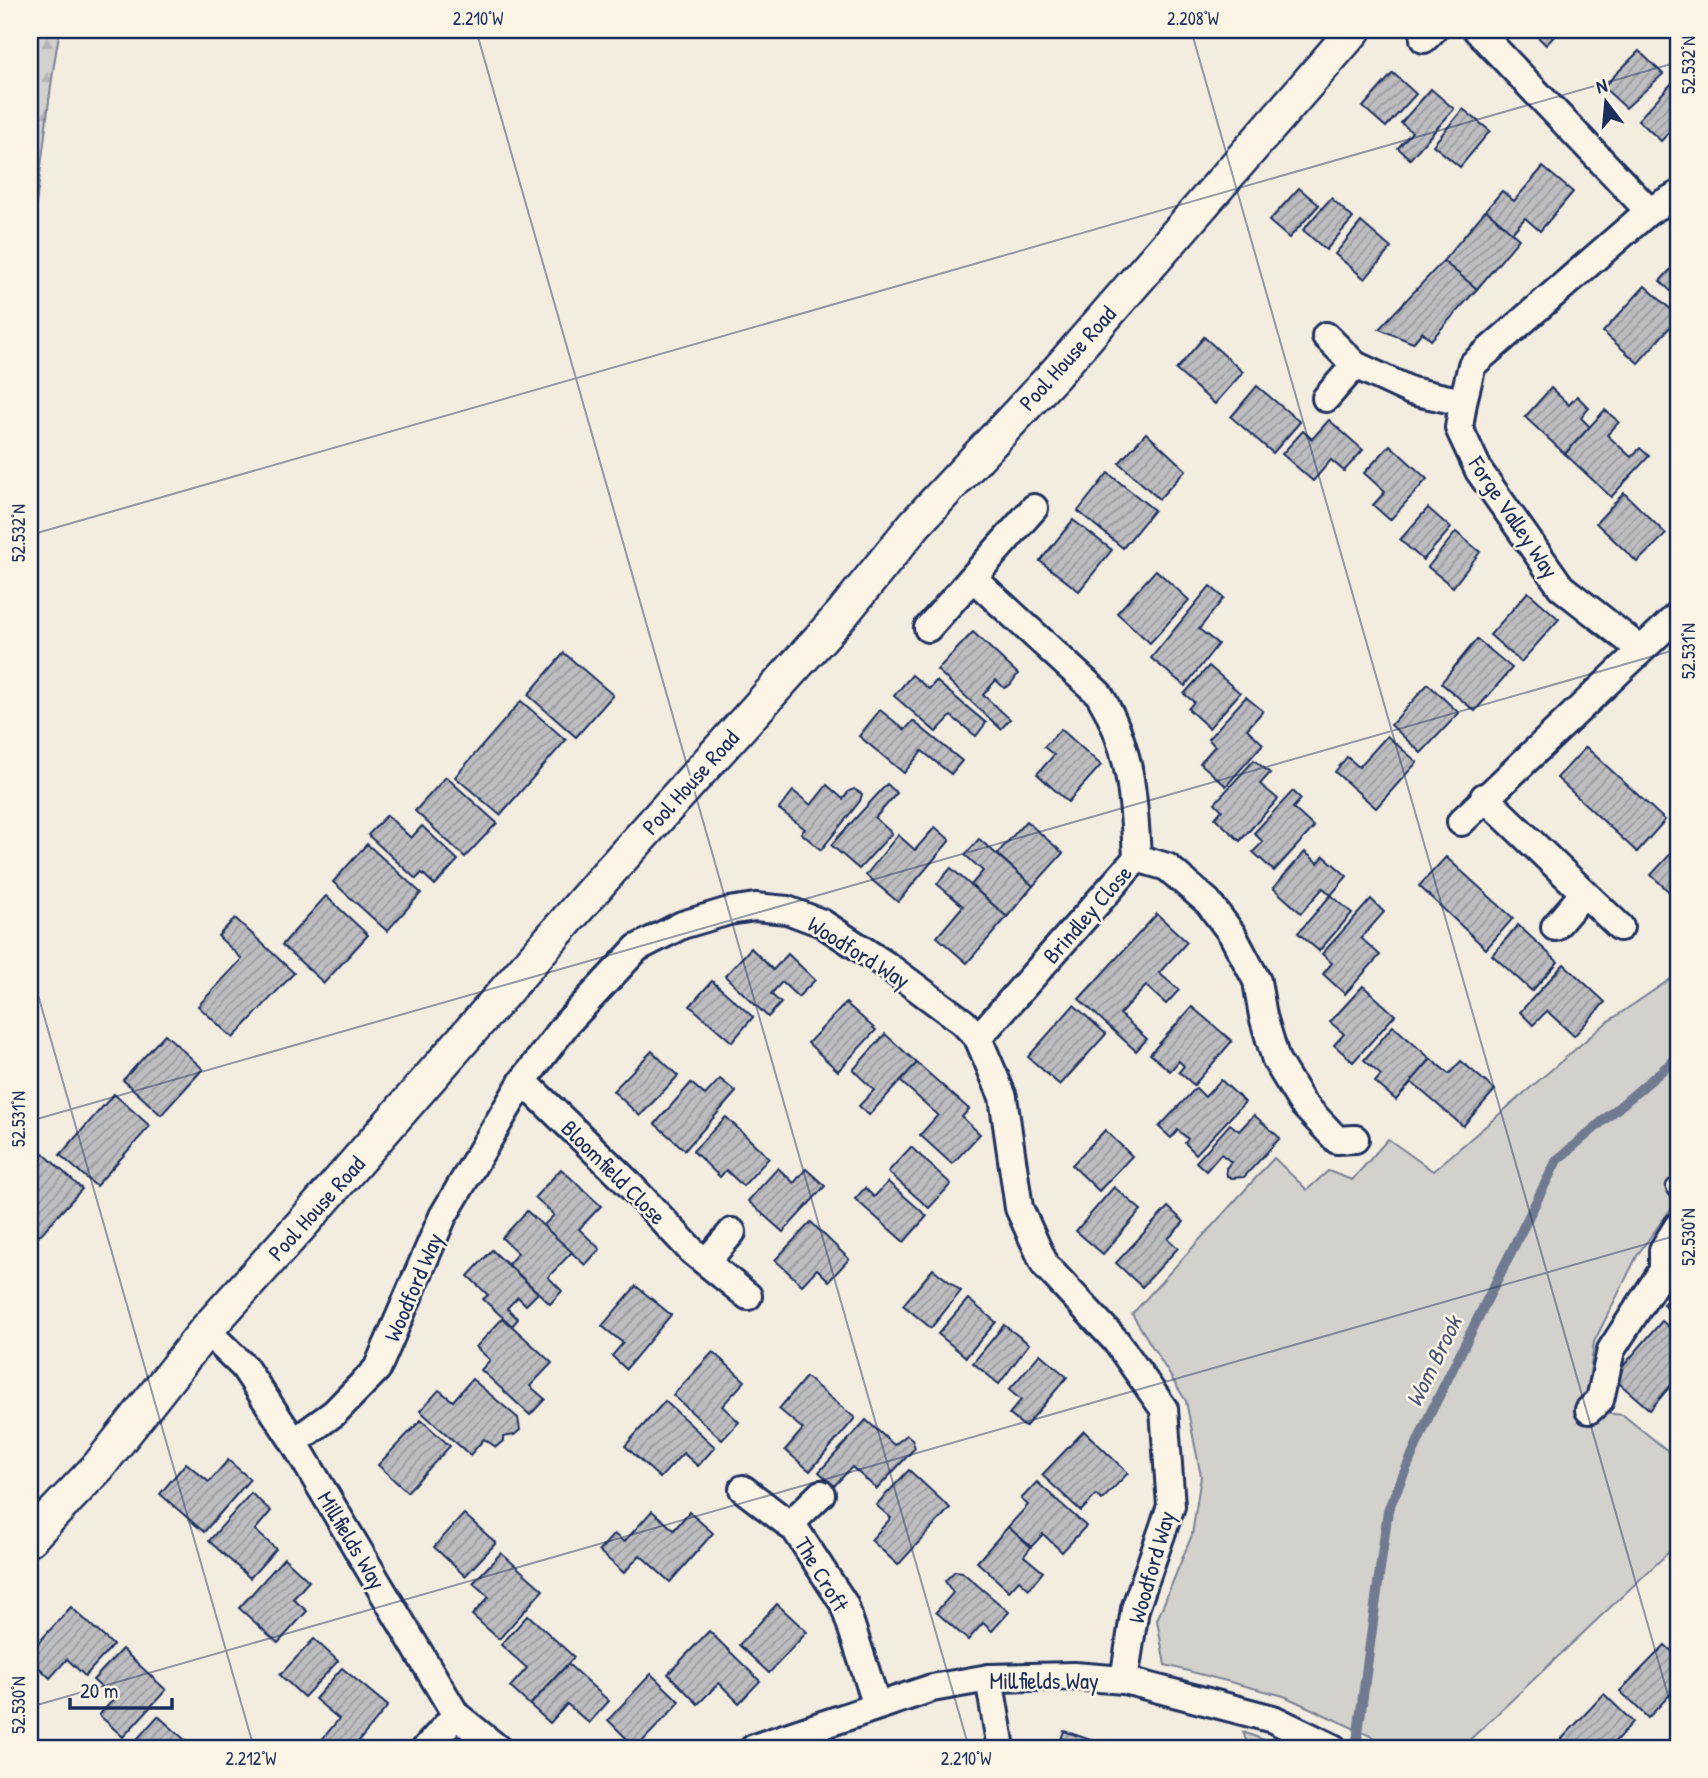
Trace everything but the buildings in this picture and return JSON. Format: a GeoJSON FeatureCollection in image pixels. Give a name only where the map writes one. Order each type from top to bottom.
{"type":"FeatureCollection","features":[{"type":"Feature","properties":{"kind":"street","name":"Pool House Road"},"geometry":{"type":"LineString","coordinates":[[30,1538],[98,1467],[206,1330],[842,613],[915,524],[1055,374],[1354,30]]}},
{"type":"Feature","properties":{"kind":"street"},"geometry":{"type":"LineString","coordinates":[[1477,30],[1649,211]]}},
{"type":"Feature","properties":{"kind":"street","name":"Forge Valley Way"},"geometry":{"type":"LineString","coordinates":[[1640,649],[1561,587],[1479,471],[1459,428],[1472,365],[1649,211],[1678,195]]}},
{"type":"Feature","properties":{"kind":"street"},"geometry":{"type":"LineString","coordinates":[[1326,336],[1355,365],[1411,391],[1463,402]]}},
{"type":"Feature","properties":{"kind":"street"},"geometry":{"type":"LineString","coordinates":[[1326,398],[1355,365]]}},
{"type":"Feature","properties":{"kind":"street"},"geometry":{"type":"LineString","coordinates":[[928,628],[1034,508]]}},
{"type":"Feature","properties":{"kind":"street","name":"Brindley Close"},"geometry":{"type":"LineString","coordinates":[[973,578],[1099,694],[1113,717],[1130,769],[1136,858],[978,1038]]}},
{"type":"Feature","properties":{"kind":"street"},"geometry":{"type":"LineString","coordinates":[[1461,822],[1678,615]]}},
{"type":"Feature","properties":{"kind":"street"},"geometry":{"type":"LineString","coordinates":[[1485,797],[1620,927]]}},
{"type":"Feature","properties":{"kind":"street"},"geometry":{"type":"LineString","coordinates":[[1136,858],[1167,867],[1208,902],[1232,934],[1257,981],[1263,1016],[1276,1060],[1301,1103],[1336,1140],[1355,1139]]}},
{"type":"Feature","properties":{"kind":"street"},"geometry":{"type":"LineString","coordinates":[[1555,927],[1584,893]]}},
{"type":"Feature","properties":{"kind":"street","name":"Woodford Way"},"geometry":{"type":"LineString","coordinates":[[294,1442],[334,1412],[377,1369],[443,1216],[523,1081],[568,1023],[637,948],[682,925],[729,911],[755,907],[787,911],[822,923],[897,973],[963,1022],[978,1038],[1003,1097],[1019,1208],[1045,1265],[1116,1341],[1164,1409],[1171,1506],[1135,1609],[1124,1680]]}},
{"type":"Feature","properties":{"kind":"street","name":"Bloomfield Close"},"geometry":{"type":"LineString","coordinates":[[523,1081],[625,1180],[692,1251],[748,1296]]}},
{"type":"Feature","properties":{"kind":"street"},"geometry":{"type":"LineString","coordinates":[[1589,1410],[1600,1400],[1611,1350],[1663,1270],[1662,1250],[1678,1227]]}},
{"type":"Feature","properties":{"kind":"street"},"geometry":{"type":"LineString","coordinates":[[706,1262],[732,1232]]}},
{"type":"Feature","properties":{"kind":"street","name":"Millfields Way"},"geometry":{"type":"LineString","coordinates":[[206,1330],[244,1367],[294,1442],[456,1714],[498,1748]]}},
{"type":"Feature","properties":{"kind":"street","name":"The Croft"},"geometry":{"type":"LineString","coordinates":[[743,1489],[796,1529],[844,1604],[877,1706]]}},
{"type":"Feature","properties":{"kind":"street","name":"The Croft"},"geometry":{"type":"LineString","coordinates":[[789,1525],[821,1494]]}},
{"type":"Feature","properties":{"kind":"street","name":"Millfields Way"},"geometry":{"type":"LineString","coordinates":[[754,1748],[932,1688],[989,1678],[1074,1676],[1124,1680],[1273,1719],[1333,1748]]}},
{"type":"Feature","properties":{"kind":"street"},"geometry":{"type":"LineString","coordinates":[[989,1678],[1001,1748]]}},
{"type":"Feature","properties":{"kind":"street"},"geometry":{"type":"LineString","coordinates":[[426,1748],[456,1714]]}},
{"type":"Feature","properties":{"kind":"green space"},"geometry":{"type":"Polygon","coordinates":[[[30,30],[60,30],[30,238],[30,30]]]}},
{"type":"Feature","properties":{"kind":"green space"},"geometry":{"type":"Polygon","coordinates":[[[1678,974],[1678,1199],[1638,1254],[1594,1342],[1585,1411],[1623,1415],[1678,1459],[1678,1559],[1669,1552],[1461,1748],[1396,1748],[1284,1696],[1165,1665],[1157,1620],[1192,1535],[1201,1476],[1186,1401],[1132,1314],[1274,1158],[1307,1190],[1328,1171],[1352,1180],[1388,1139],[1433,1171],[1606,1023],[1678,974]]]}},
{"type":"Feature","properties":{"kind":"green space"},"geometry":{"type":"Polygon","coordinates":[[[1243,1732],[1286,1748],[1249,1748],[1243,1732]]]}},
{"type":"Feature","properties":{"kind":"waterway","name":"Wom Brook"},"geometry":{"type":"LineString","coordinates":[[1356,1748],[1388,1510],[1430,1414],[1557,1160],[1678,1057]]}}]}
